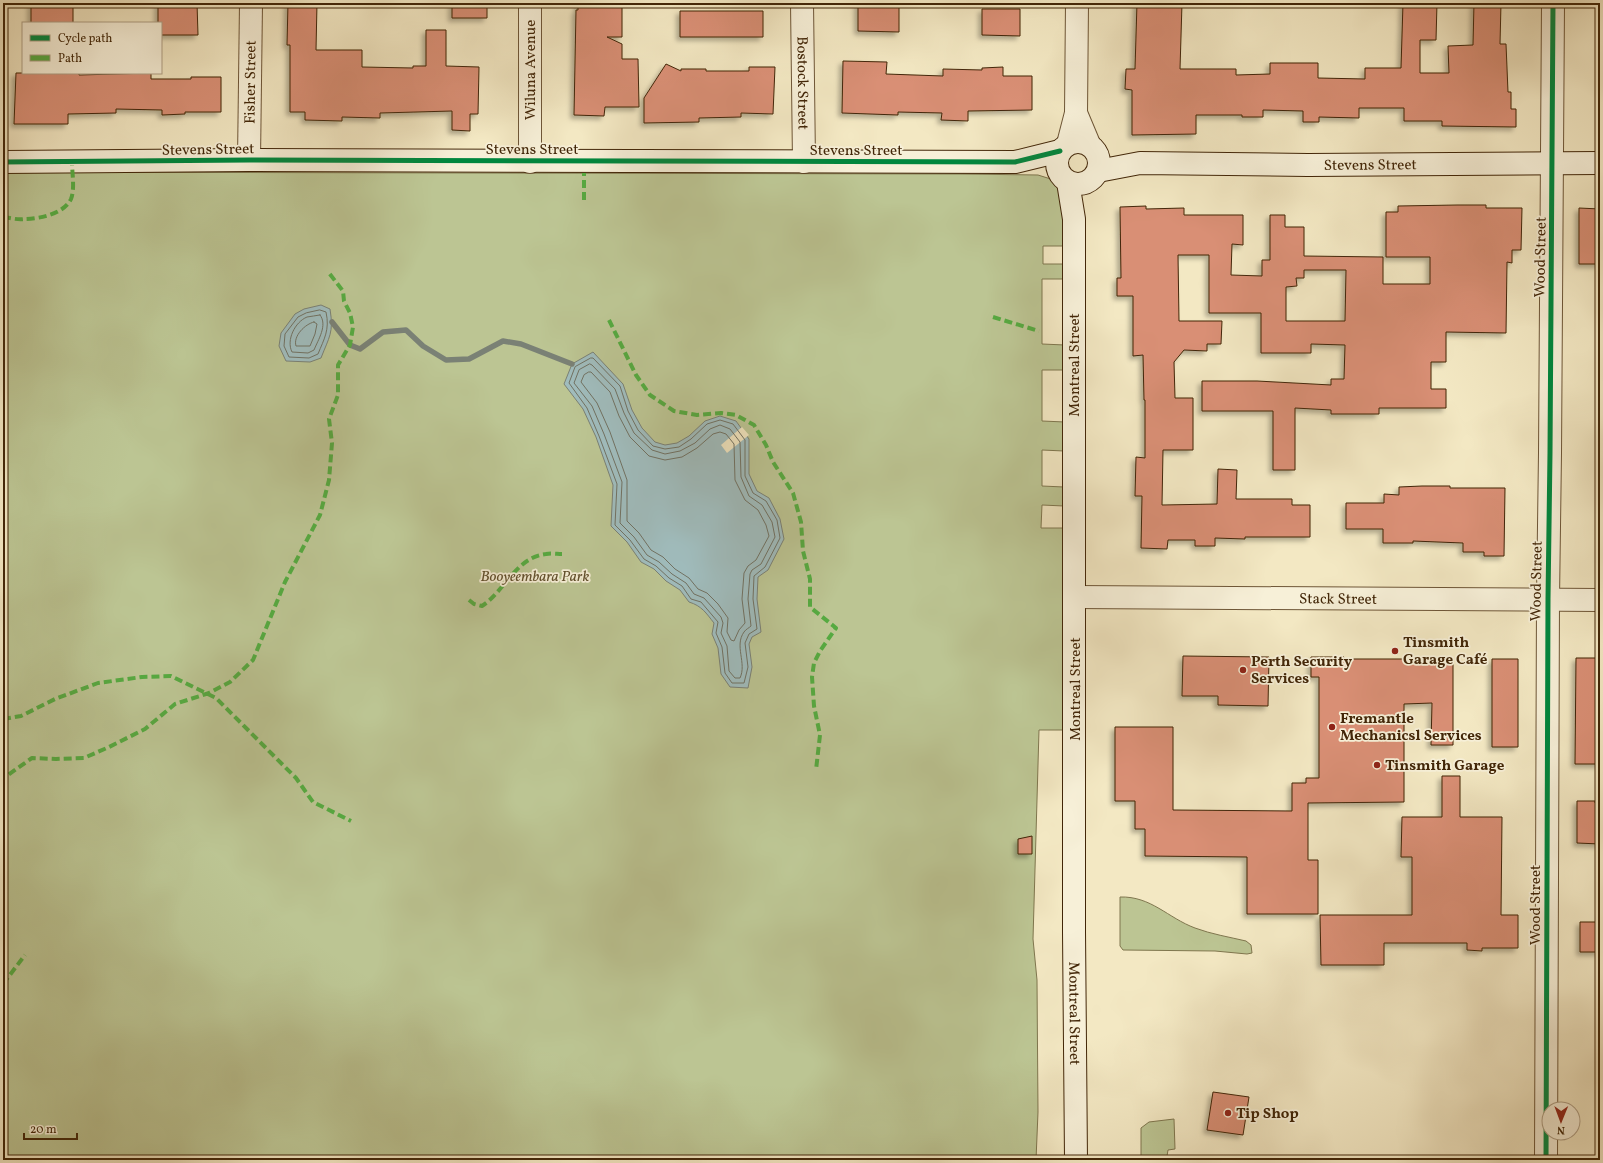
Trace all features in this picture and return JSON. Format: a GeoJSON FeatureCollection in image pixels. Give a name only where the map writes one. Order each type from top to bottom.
{"type":"FeatureCollection","features":[{"type":"Feature","properties":{"kind":"street","name":"Fisher Street"},"geometry":{"type":"LineString","coordinates":[[249,160],[251,3]]}},
{"type":"Feature","properties":{"kind":"street","name":"Wiluna Avenue"},"geometry":{"type":"LineString","coordinates":[[530,3],[530,162]]}},
{"type":"Feature","properties":{"kind":"street","name":"Bostock Street"},"geometry":{"type":"LineString","coordinates":[[802,3],[804,162]]}},
{"type":"Feature","properties":{"kind":"street","name":"Montreal Street"},"geometry":{"type":"LineString","coordinates":[[1076,1160],[1074,932],[1074,218],[1078,162],[1076,112],[1077,3]]}},
{"type":"Feature","properties":{"kind":"street","name":"Wood Street"},"geometry":{"type":"LineString","coordinates":[[1546,1160],[1548,599],[1553,163],[1553,3]]}},
{"type":"Feature","properties":{"kind":"street","name":"Stevens Street"},"geometry":{"type":"LineString","coordinates":[[3,162],[249,160],[530,162],[1140,162],[1308,165],[1600,163]]}},
{"type":"Feature","properties":{"kind":"street","name":"Stack Street"},"geometry":{"type":"LineString","coordinates":[[1075,597],[1600,600]]}},
{"type":"Feature","properties":{"kind":"green space","name":"Booyeembara Park"},"geometry":{"type":"Polygon","coordinates":[[[3,172],[961,174],[1038,175],[1054,180],[1060,187],[1065,246],[1043,246],[1043,264],[1065,264],[1065,279],[1042,279],[1042,344],[1065,345],[1065,370],[1042,370],[1042,421],[1065,422],[1064,451],[1042,450],[1042,486],[1064,487],[1064,506],[1042,505],[1041,528],[1064,528],[1063,730],[1039,730],[1033,939],[1037,980],[1038,1112],[1036,1160],[3,1160],[3,172]]]}},
{"type":"Feature","properties":{"kind":"green space"},"geometry":{"type":"Polygon","coordinates":[[[1120,897],[1141,900],[1195,928],[1246,941],[1251,945],[1252,953],[1123,950],[1120,946],[1120,897]]]}},
{"type":"Feature","properties":{"kind":"green space"},"geometry":{"type":"Polygon","coordinates":[[[1174,1119],[1175,1149],[1168,1150],[1167,1156],[1141,1156],[1141,1128],[1149,1122],[1174,1119]]]}},
{"type":"Feature","properties":{"kind":"water"},"geometry":{"type":"Polygon","coordinates":[[[321,305],[330,309],[331,330],[321,358],[310,362],[286,361],[279,346],[281,333],[295,314],[304,309],[321,305]]]}},
{"type":"Feature","properties":{"kind":"water"},"geometry":{"type":"Polygon","coordinates":[[[593,352],[623,384],[632,410],[642,428],[655,442],[665,445],[677,443],[689,436],[705,421],[720,416],[736,421],[749,439],[749,474],[757,491],[769,498],[780,519],[784,539],[768,570],[758,577],[757,599],[761,632],[752,637],[749,644],[752,667],[748,688],[730,687],[721,674],[718,648],[712,634],[714,623],[706,613],[701,608],[689,602],[680,590],[666,581],[654,569],[641,562],[627,542],[611,526],[613,485],[596,437],[583,409],[564,384],[572,364],[593,352]]]}},
{"type":"Feature","properties":{"kind":"pier"},"geometry":{"type":"Polygon","coordinates":[[[742,427],[749,435],[727,453],[721,445],[742,427]]]}},
{"type":"Feature","properties":{"kind":"building"},"geometry":{"type":"Polygon","coordinates":[[[31,3],[73,3],[73,22],[31,22],[31,3]]]}},
{"type":"Feature","properties":{"kind":"building"},"geometry":{"type":"Polygon","coordinates":[[[158,3],[197,3],[198,35],[162,35],[162,22],[158,22],[158,3]]]}},
{"type":"Feature","properties":{"kind":"building"},"geometry":{"type":"Polygon","coordinates":[[[288,3],[317,3],[316,50],[362,50],[362,67],[413,68],[413,66],[426,66],[426,30],[446,30],[446,66],[479,67],[478,114],[470,114],[470,131],[452,130],[452,111],[380,113],[380,118],[342,117],[342,121],[305,120],[305,112],[290,112],[290,45],[287,45],[288,3]]]}},
{"type":"Feature","properties":{"kind":"building"},"geometry":{"type":"Polygon","coordinates":[[[452,3],[487,3],[487,18],[452,18],[452,3]]]}},
{"type":"Feature","properties":{"kind":"building"},"geometry":{"type":"Polygon","coordinates":[[[578,3],[622,3],[622,37],[607,37],[622,44],[622,59],[638,59],[639,107],[605,107],[604,116],[574,115],[576,10],[578,10],[578,3]]]}},
{"type":"Feature","properties":{"kind":"building"},"geometry":{"type":"Polygon","coordinates":[[[858,3],[899,3],[899,32],[858,31],[858,3]]]}},
{"type":"Feature","properties":{"kind":"building"},"geometry":{"type":"Polygon","coordinates":[[[1137,3],[1182,3],[1180,69],[1236,69],[1236,75],[1270,74],[1270,63],[1318,63],[1318,78],[1365,79],[1365,68],[1401,68],[1403,3],[1437,3],[1436,40],[1420,40],[1420,73],[1449,73],[1448,46],[1473,45],[1474,3],[1501,3],[1500,44],[1506,44],[1508,92],[1511,92],[1511,109],[1516,109],[1516,127],[1442,126],[1442,121],[1404,121],[1404,108],[1359,108],[1359,118],[1319,117],[1319,122],[1303,122],[1303,111],[1263,110],[1263,117],[1242,117],[1242,115],[1196,115],[1196,134],[1132,135],[1132,90],[1125,89],[1126,69],[1135,69],[1137,3]]]}},
{"type":"Feature","properties":{"kind":"building"},"geometry":{"type":"Polygon","coordinates":[[[982,9],[1020,9],[1020,36],[982,35],[982,9]]]}},
{"type":"Feature","properties":{"kind":"building"},"geometry":{"type":"Polygon","coordinates":[[[680,11],[763,11],[763,37],[680,37],[680,11]]]}},
{"type":"Feature","properties":{"kind":"building"},"geometry":{"type":"Polygon","coordinates":[[[843,61],[887,62],[886,74],[943,76],[943,69],[982,70],[982,68],[1003,67],[1003,76],[1032,76],[1032,110],[968,111],[968,121],[941,120],[942,113],[898,112],[898,115],[842,113],[843,61]]]}},
{"type":"Feature","properties":{"kind":"building"},"geometry":{"type":"Polygon","coordinates":[[[666,64],[681,71],[681,69],[706,69],[706,71],[749,71],[749,67],[775,67],[773,114],[741,113],[741,117],[699,118],[699,122],[644,123],[644,98],[666,64]]]}},
{"type":"Feature","properties":{"kind":"building"},"geometry":{"type":"Polygon","coordinates":[[[16,73],[79,75],[151,74],[151,79],[221,77],[221,112],[185,112],[185,114],[162,115],[162,110],[116,109],[116,113],[68,114],[68,124],[14,124],[16,73]]]}},
{"type":"Feature","properties":{"kind":"building"},"geometry":{"type":"Polygon","coordinates":[[[1486,205],[1486,208],[1522,208],[1521,250],[1512,250],[1512,263],[1507,262],[1506,333],[1446,332],[1446,362],[1431,362],[1431,389],[1446,389],[1446,408],[1379,408],[1379,414],[1331,414],[1331,410],[1295,408],[1295,470],[1273,470],[1273,411],[1202,411],[1202,381],[1257,381],[1331,385],[1331,379],[1344,379],[1345,345],[1311,344],[1311,353],[1261,353],[1261,313],[1209,313],[1209,255],[1178,255],[1179,321],[1222,321],[1221,344],[1207,344],[1207,351],[1184,350],[1174,362],[1175,398],[1193,398],[1193,450],[1163,450],[1162,505],[1217,504],[1218,469],[1237,470],[1236,499],[1292,499],[1292,505],[1310,505],[1310,537],[1245,537],[1245,539],[1215,538],[1215,546],[1195,546],[1195,540],[1168,540],[1167,549],[1141,548],[1142,496],[1135,496],[1136,457],[1145,458],[1143,355],[1133,356],[1133,296],[1117,296],[1117,278],[1121,278],[1120,207],[1146,206],[1146,209],[1184,208],[1184,215],[1243,215],[1243,245],[1232,244],[1231,275],[1262,276],[1262,260],[1270,260],[1270,215],[1285,215],[1285,227],[1304,227],[1304,256],[1383,257],[1383,284],[1430,284],[1430,257],[1386,257],[1386,212],[1398,212],[1398,206],[1486,205]],[[1304,270],[1304,278],[1296,278],[1297,286],[1286,287],[1286,321],[1345,321],[1346,270],[1304,270]]]}},
{"type":"Feature","properties":{"kind":"building"},"geometry":{"type":"Polygon","coordinates":[[[1579,208],[1600,209],[1600,264],[1579,264],[1579,208]]]}},
{"type":"Feature","properties":{"kind":"building"},"geometry":{"type":"Polygon","coordinates":[[[1450,486],[1450,488],[1505,488],[1504,556],[1484,556],[1484,552],[1463,552],[1463,543],[1413,541],[1413,543],[1383,543],[1383,529],[1346,529],[1346,503],[1384,503],[1384,494],[1399,495],[1399,487],[1450,486]]]}},
{"type":"Feature","properties":{"kind":"building"},"geometry":{"type":"Polygon","coordinates":[[[1183,656],[1269,657],[1268,706],[1218,705],[1218,696],[1182,696],[1183,656]]]}},
{"type":"Feature","properties":{"kind":"building"},"geometry":{"type":"Polygon","coordinates":[[[1311,657],[1344,657],[1344,659],[1453,659],[1453,745],[1431,745],[1432,703],[1404,704],[1404,802],[1308,803],[1308,860],[1318,860],[1318,914],[1247,914],[1247,857],[1145,856],[1145,829],[1135,829],[1135,801],[1115,801],[1115,727],[1173,727],[1173,810],[1292,811],[1292,783],[1306,783],[1306,778],[1319,778],[1319,677],[1311,677],[1311,657]]]}},
{"type":"Feature","properties":{"kind":"building"},"geometry":{"type":"Polygon","coordinates":[[[1576,658],[1600,658],[1600,764],[1575,764],[1576,658]]]}},
{"type":"Feature","properties":{"kind":"building"},"geometry":{"type":"Polygon","coordinates":[[[1492,659],[1518,659],[1518,747],[1492,747],[1492,659]]]}},
{"type":"Feature","properties":{"kind":"building"},"geometry":{"type":"Polygon","coordinates":[[[1442,776],[1460,776],[1460,817],[1502,817],[1501,915],[1518,915],[1518,948],[1482,948],[1482,951],[1467,950],[1467,943],[1384,943],[1384,965],[1321,965],[1320,915],[1412,915],[1412,857],[1401,857],[1402,817],[1442,817],[1442,776]]]}},
{"type":"Feature","properties":{"kind":"building"},"geometry":{"type":"Polygon","coordinates":[[[1577,801],[1595,801],[1595,803],[1600,803],[1600,844],[1577,843],[1577,801]]]}},
{"type":"Feature","properties":{"kind":"building"},"geometry":{"type":"Polygon","coordinates":[[[1032,836],[1032,854],[1018,854],[1018,839],[1032,836]]]}},
{"type":"Feature","properties":{"kind":"building"},"geometry":{"type":"Polygon","coordinates":[[[1580,922],[1600,922],[1600,952],[1580,952],[1580,922]]]}},
{"type":"Feature","properties":{"kind":"building","name":"Tip Shop"},"geometry":{"type":"Polygon","coordinates":[[[1213,1092],[1249,1097],[1243,1135],[1207,1130],[1213,1092]]]}},
{"type":"Feature","properties":{"kind":"waterway"},"geometry":{"type":"LineString","coordinates":[[332,322],[350,345],[360,349],[383,332],[406,330],[423,346],[446,360],[469,359],[503,341],[521,344],[572,364]]}},
{"type":"Feature","properties":{"kind":"marked path"},"geometry":{"type":"LineString","coordinates":[[3,217],[19,219],[44,217],[63,208],[68,204],[72,195],[72,162]]}},
{"type":"Feature","properties":{"kind":"marked path"},"geometry":{"type":"LineString","coordinates":[[584,173],[584,200]]}},
{"type":"Feature","properties":{"kind":"marked path"},"geometry":{"type":"LineString","coordinates":[[3,784],[5,777],[32,758],[84,758],[109,747],[145,729],[175,704],[209,693],[230,682],[253,660],[285,582],[320,515],[329,480],[332,443],[329,419],[338,395],[338,365],[350,345],[353,327],[350,313],[344,301],[343,291],[329,273]]}},
{"type":"Feature","properties":{"kind":"marked path"},"geometry":{"type":"LineString","coordinates":[[993,317],[1039,331]]}},
{"type":"Feature","properties":{"kind":"marked path"},"geometry":{"type":"LineString","coordinates":[[609,320],[636,375],[650,395],[674,411],[697,415],[721,413],[736,415],[754,425],[766,445],[773,462],[793,493],[801,522],[803,551],[810,579],[810,607],[836,628],[820,651],[814,663],[812,677],[814,706],[820,735],[816,770]]}},
{"type":"Feature","properties":{"kind":"marked path"},"geometry":{"type":"LineString","coordinates":[[469,600],[474,604],[482,606],[490,600],[511,576],[527,561],[536,556],[546,554],[562,554]]}},
{"type":"Feature","properties":{"kind":"marked path"},"geometry":{"type":"LineString","coordinates":[[3,719],[21,716],[55,699],[98,683],[142,677],[171,676],[216,698],[296,778],[313,802],[351,821]]}},
{"type":"Feature","properties":{"kind":"marked path"},"geometry":{"type":"LineString","coordinates":[[3,984],[25,955]]}},
{"type":"Feature","properties":{"kind":"cycle path"},"geometry":{"type":"LineString","coordinates":[[1546,1160],[1548,599],[1553,3]]}},
{"type":"Feature","properties":{"kind":"cycle path"},"geometry":{"type":"LineString","coordinates":[[3,162],[249,160],[1015,162],[1060,151]]}},
{"type":"Feature","properties":{"kind":"place","name":"Tinsmith Garage Café"},"geometry":{"type":"Point","coordinates":[1395,651]}},
{"type":"Feature","properties":{"kind":"place","name":"Perth Security Services"},"geometry":{"type":"Point","coordinates":[1243,670]}},
{"type":"Feature","properties":{"kind":"place","name":"Fremantle Mechanicsl Services"},"geometry":{"type":"Point","coordinates":[1332,727]}},
{"type":"Feature","properties":{"kind":"place","name":"Tinsmith Garage"},"geometry":{"type":"Point","coordinates":[1377,765]}},
{"type":"Feature","properties":{"kind":"place","name":"Tip Shop"},"geometry":{"type":"Point","coordinates":[1228,1113]}}]}
